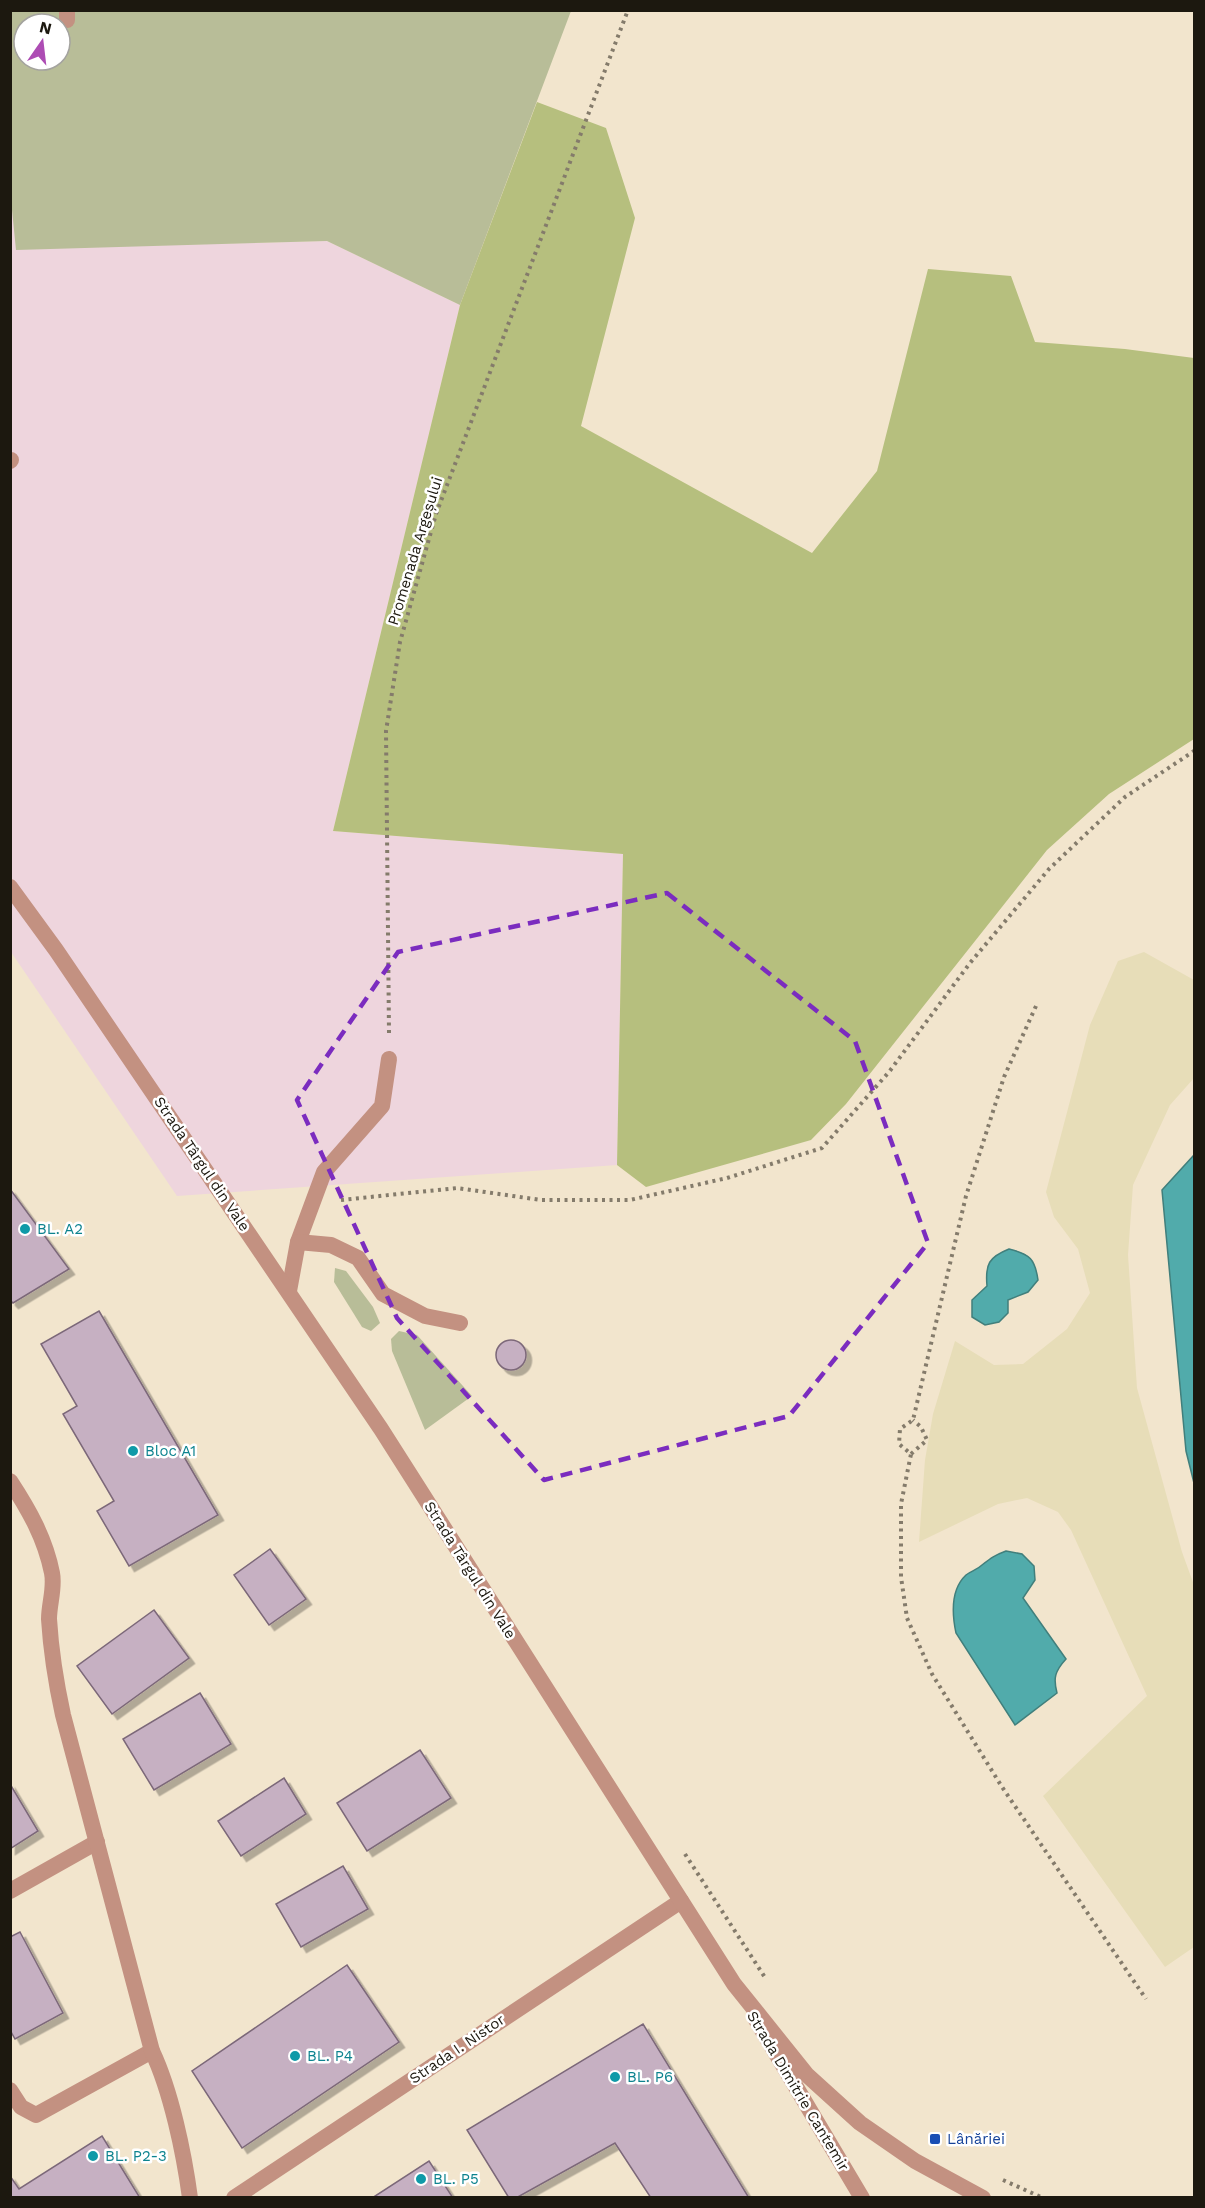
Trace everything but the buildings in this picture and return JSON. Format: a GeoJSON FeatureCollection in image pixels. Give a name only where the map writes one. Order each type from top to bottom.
{"type":"FeatureCollection","features":[{"type":"Feature","properties":{"kind":"street","name":"Strada Târgul din Vale"},"geometry":{"type":"LineString","coordinates":[[10,887],[62,959],[381,1429],[734,1984],[807,2075],[860,2122],[915,2161],[983,2198]]}},
{"type":"Feature","properties":{"kind":"street"},"geometry":{"type":"LineString","coordinates":[[289,1291],[298,1242],[324,1172],[382,1106],[389,1059]]}},
{"type":"Feature","properties":{"kind":"street"},"geometry":{"type":"LineString","coordinates":[[298,1242],[331,1245],[357,1258],[382,1294],[425,1316],[460,1323]]}},
{"type":"Feature","properties":{"kind":"street"},"geometry":{"type":"LineString","coordinates":[[10,1481],[36,1524],[45,1545],[53,1576],[49,1616],[52,1665],[63,1715],[152,2050],[160,2068],[186,2166],[190,2198]]}},
{"type":"Feature","properties":{"kind":"street"},"geometry":{"type":"LineString","coordinates":[[10,1891],[97,1842]]}},
{"type":"Feature","properties":{"kind":"street","name":"Strada I. Nistor"},"geometry":{"type":"LineString","coordinates":[[234,2198],[681,1901]]}},
{"type":"Feature","properties":{"kind":"street","name":"Strada Dimitrie Cantemir"},"geometry":{"type":"LineString","coordinates":[[734,1984],[862,2198]]}},
{"type":"Feature","properties":{"kind":"street"},"geometry":{"type":"LineString","coordinates":[[10,2090],[21,2107],[36,2115],[152,2050]]}},
{"type":"Feature","properties":{"kind":"path","name":"Promenada Argeșului"},"geometry":{"type":"LineString","coordinates":[[389,1059],[386,731],[400,642],[436,514],[628,10]]}},
{"type":"Feature","properties":{"kind":"path"},"geometry":{"type":"LineString","coordinates":[[313,1202],[457,1188],[541,1200],[630,1200],[727,1178],[822,1148],[889,1072],[970,963],[1049,869],[1125,797],[1194,751]]}},
{"type":"Feature","properties":{"kind":"path"},"geometry":{"type":"LineString","coordinates":[[911,1455],[899,1444],[900,1429],[913,1420],[966,1196],[1004,1077],[1036,1006]]}},
{"type":"Feature","properties":{"kind":"path"},"geometry":{"type":"LineString","coordinates":[[913,1420],[921,1427],[927,1440],[911,1455],[901,1504],[901,1577],[907,1618],[932,1674],[979,1749],[1146,1999]]}},
{"type":"Feature","properties":{"kind":"path"},"geometry":{"type":"LineString","coordinates":[[683,1850],[767,1981]]}},
{"type":"Feature","properties":{"kind":"path"},"geometry":{"type":"LineString","coordinates":[[995,2176],[1043,2198]]}},
{"type":"Feature","properties":{"kind":"highlighted area"},"geometry":{"type":"Polygon","coordinates":[[[667,893],[855,1041],[928,1243],[789,1416],[544,1480],[397,1318],[297,1100],[398,952],[667,893]]]}},
{"type":"Feature","properties":{"kind":"shaded area"},"geometry":{"type":"Polygon","coordinates":[[[10,190],[17,249],[327,241],[460,305],[333,831],[623,854],[617,1165],[177,1196],[11,952],[10,190]]]}},
{"type":"Feature","properties":{"kind":"green space"},"geometry":{"type":"Polygon","coordinates":[[[10,11],[571,11],[460,305],[327,241],[16,250],[10,190],[10,11]]]}},
{"type":"Feature","properties":{"kind":"green space"},"geometry":{"type":"Polygon","coordinates":[[[537,102],[606,128],[635,218],[581,426],[812,553],[877,471],[928,269],[1011,276],[1035,342],[1125,349],[1194,358],[1194,739],[1109,794],[1047,850],[846,1104],[811,1140],[646,1187],[617,1165],[623,854],[333,831],[460,305],[537,102]]]}},
{"type":"Feature","properties":{"kind":"green space"},"geometry":{"type":"Polygon","coordinates":[[[335,1268],[346,1271],[373,1307],[380,1323],[371,1331],[362,1327],[334,1282],[335,1268]]]}},
{"type":"Feature","properties":{"kind":"green space"},"geometry":{"type":"Polygon","coordinates":[[[399,1331],[417,1335],[472,1396],[425,1430],[392,1351],[391,1339],[399,1331]]]}},
{"type":"Feature","properties":{"kind":"sand"},"geometry":{"type":"Polygon","coordinates":[[[1144,952],[1194,980],[1194,1078],[1170,1105],[1133,1185],[1128,1255],[1137,1388],[1182,1552],[1194,1585],[1194,1947],[1165,1967],[1043,1796],[1147,1696],[1071,1530],[1058,1512],[1027,1498],[998,1504],[919,1542],[925,1460],[933,1414],[955,1341],[994,1365],[1023,1364],[1067,1329],[1090,1293],[1078,1249],[1054,1217],[1046,1192],[1090,1025],[1118,961],[1144,952]]]}},
{"type":"Feature","properties":{"kind":"water"},"geometry":{"type":"Polygon","coordinates":[[[1194,1155],[1194,1483],[1186,1451],[1162,1190],[1194,1155]]]}},
{"type":"Feature","properties":{"kind":"water"},"geometry":{"type":"Polygon","coordinates":[[[1009,1249],[1030,1258],[1038,1280],[1028,1292],[1008,1300],[1008,1313],[999,1322],[985,1325],[972,1317],[972,1300],[987,1286],[990,1262],[997,1255],[1009,1249]]]}},
{"type":"Feature","properties":{"kind":"water"},"geometry":{"type":"Polygon","coordinates":[[[1006,1551],[1022,1554],[1034,1566],[1035,1580],[1023,1598],[1066,1659],[1056,1675],[1057,1693],[1015,1725],[956,1633],[954,1618],[955,1594],[961,1581],[966,1575],[1006,1551]]]}},
{"type":"Feature","properties":{"kind":"place","name":"BL. A2"},"geometry":{"type":"Point","coordinates":[25,1229]}},
{"type":"Feature","properties":{"kind":"place","name":"Bloc A1"},"geometry":{"type":"Point","coordinates":[133,1451]}},
{"type":"Feature","properties":{"kind":"place","name":"BL. P4"},"geometry":{"type":"Point","coordinates":[295,2056]}},
{"type":"Feature","properties":{"kind":"place","name":"BL. P6"},"geometry":{"type":"Point","coordinates":[615,2077]}},
{"type":"Feature","properties":{"kind":"place","name":"Lânăriei"},"geometry":{"type":"Point","coordinates":[935,2139]}},
{"type":"Feature","properties":{"kind":"place","name":"BL. P2-3"},"geometry":{"type":"Point","coordinates":[93,2156]}},
{"type":"Feature","properties":{"kind":"place","name":"BL. P5"},"geometry":{"type":"Point","coordinates":[421,2179]}}]}
